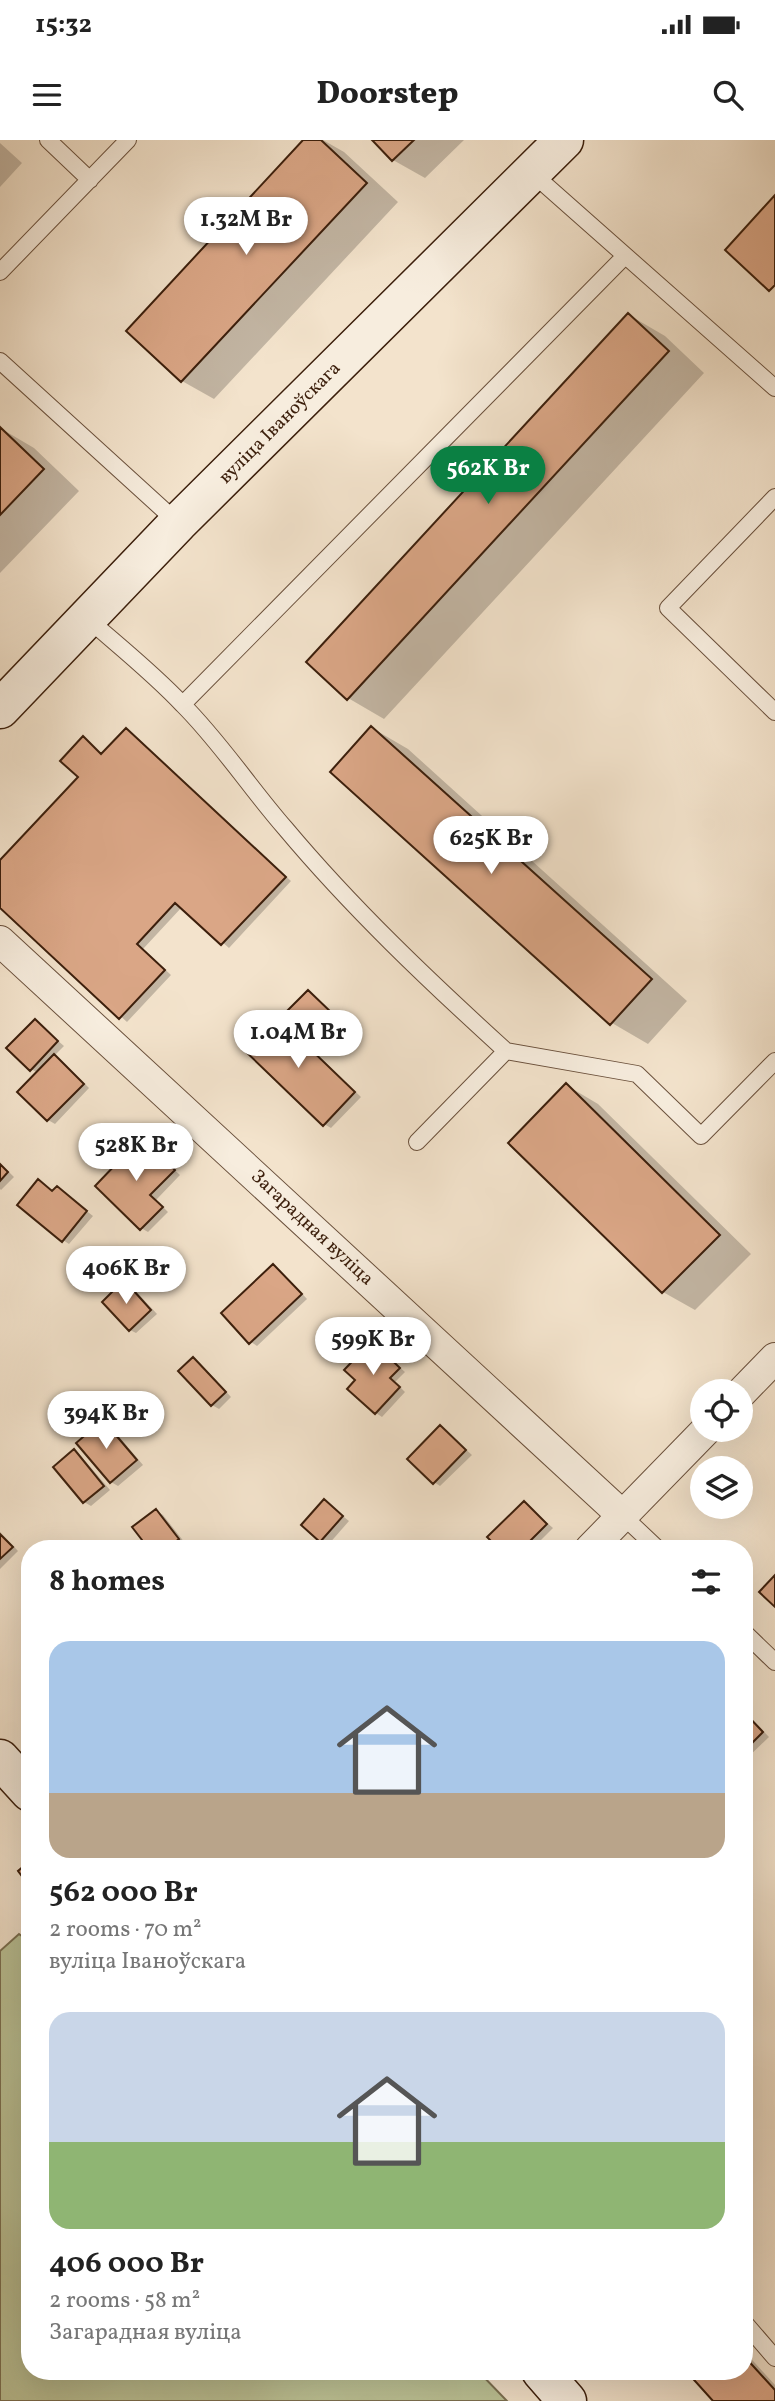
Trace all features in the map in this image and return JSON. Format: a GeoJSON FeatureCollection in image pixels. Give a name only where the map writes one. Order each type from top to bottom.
{"type":"FeatureCollection","features":[{"type":"Feature","properties":{"kind":"main road","name":"вуліца Іваноўскага"},"geometry":{"type":"LineString","coordinates":[[0,709],[178,523],[564,140]]}},
{"type":"Feature","properties":{"kind":"main road"},"geometry":{"type":"LineString","coordinates":[[0,1759],[21,1782]]}},
{"type":"Feature","properties":{"kind":"main road"},"geometry":{"type":"LineString","coordinates":[[549,2380],[567,2401]]}},
{"type":"Feature","properties":{"kind":"street","name":"Загарадная вуліца"},"geometry":{"type":"LineString","coordinates":[[0,941],[623,1516]]}},
{"type":"Feature","properties":{"kind":"street"},"geometry":{"type":"LineString","coordinates":[[753,1381],[775,1358]]}},
{"type":"Feature","properties":{"kind":"street"},"geometry":{"type":"LineString","coordinates":[[599,1540],[694,1442]]}},
{"type":"Feature","properties":{"kind":"lane"},"geometry":{"type":"LineString","coordinates":[[48,140],[90,180]]}},
{"type":"Feature","properties":{"kind":"lane"},"geometry":{"type":"LineString","coordinates":[[0,272],[128,140]]}},
{"type":"Feature","properties":{"kind":"lane"},"geometry":{"type":"LineString","coordinates":[[532,173],[775,388]]}},
{"type":"Feature","properties":{"kind":"lane"},"geometry":{"type":"LineString","coordinates":[[183,704],[625,256]]}},
{"type":"Feature","properties":{"kind":"lane"},"geometry":{"type":"LineString","coordinates":[[0,361],[178,523]]}},
{"type":"Feature","properties":{"kind":"lane"},"geometry":{"type":"LineString","coordinates":[[775,497],[668,608],[775,712]]}},
{"type":"Feature","properties":{"kind":"lane"},"geometry":{"type":"LineString","coordinates":[[88,619],[183,704],[242,772],[284,827],[354,904],[506,1051],[637,1074],[701,1136],[775,1061]]}},
{"type":"Feature","properties":{"kind":"lane"},"geometry":{"type":"LineString","coordinates":[[417,1142],[506,1051]]}},
{"type":"Feature","properties":{"kind":"lane"},"geometry":{"type":"LineString","coordinates":[[623,1516],[648,1540]]}},
{"type":"Feature","properties":{"kind":"lane"},"geometry":{"type":"LineString","coordinates":[[753,1641],[775,1662]]}},
{"type":"Feature","properties":{"kind":"lane"},"geometry":{"type":"LineString","coordinates":[[753,2332],[775,2358]]}},
{"type":"Feature","properties":{"kind":"green space"},"geometry":{"type":"Polygon","coordinates":[[[19,1934],[21,1935],[21,2380],[487,2380],[507,2401],[0,2401],[0,1951],[19,1934]]]}},
{"type":"Feature","properties":{"kind":"building"},"geometry":{"type":"Polygon","coordinates":[[[303,140],[321,140],[367,183],[181,382],[126,331],[303,140]]]}},
{"type":"Feature","properties":{"kind":"building"},"geometry":{"type":"Polygon","coordinates":[[[372,140],[414,140],[392,161],[372,140]]]}},
{"type":"Feature","properties":{"kind":"building"},"geometry":{"type":"Polygon","coordinates":[[[775,195],[775,285],[769,291],[725,250],[775,195]]]}},
{"type":"Feature","properties":{"kind":"building"},"geometry":{"type":"Polygon","coordinates":[[[628,313],[669,351],[347,700],[306,662],[628,313]]]}},
{"type":"Feature","properties":{"kind":"building"},"geometry":{"type":"Polygon","coordinates":[[[0,427],[44,469],[0,515],[0,427]]]}},
{"type":"Feature","properties":{"kind":"building"},"geometry":{"type":"Polygon","coordinates":[[[371,726],[652,979],[610,1025],[330,772],[371,726]]]}},
{"type":"Feature","properties":{"kind":"building"},"geometry":{"type":"Polygon","coordinates":[[[126,728],[286,877],[221,945],[175,903],[137,944],[165,970],[119,1019],[0,908],[0,860],[78,777],[60,761],[83,736],[101,754],[126,728]]]}},
{"type":"Feature","properties":{"kind":"building"},"geometry":{"type":"Polygon","coordinates":[[[308,990],[334,1015],[305,1044],[279,1019],[308,990]]]}},
{"type":"Feature","properties":{"kind":"building"},"geometry":{"type":"Polygon","coordinates":[[[274,1014],[355,1092],[323,1126],[242,1048],[274,1014]]]}},
{"type":"Feature","properties":{"kind":"building"},"geometry":{"type":"Polygon","coordinates":[[[35,1019],[58,1041],[30,1071],[6,1048],[35,1019]]]}},
{"type":"Feature","properties":{"kind":"building"},"geometry":{"type":"Polygon","coordinates":[[[54,1054],[84,1084],[47,1121],[17,1092],[54,1054]]]}},
{"type":"Feature","properties":{"kind":"building"},"geometry":{"type":"Polygon","coordinates":[[[566,1083],[720,1235],[662,1293],[508,1143],[566,1083]]]}},
{"type":"Feature","properties":{"kind":"building"},"geometry":{"type":"Polygon","coordinates":[[[141,1138],[175,1170],[150,1195],[163,1207],[140,1230],[95,1186],[141,1138]]]}},
{"type":"Feature","properties":{"kind":"building"},"geometry":{"type":"Polygon","coordinates":[[[0,1164],[8,1172],[0,1181],[0,1164]]]}},
{"type":"Feature","properties":{"kind":"building"},"geometry":{"type":"Polygon","coordinates":[[[38,1179],[52,1191],[57,1186],[87,1211],[62,1242],[17,1205],[38,1179]]]}},
{"type":"Feature","properties":{"kind":"building"},"geometry":{"type":"Polygon","coordinates":[[[273,1264],[302,1294],[249,1344],[221,1313],[273,1264]]]}},
{"type":"Feature","properties":{"kind":"building"},"geometry":{"type":"Polygon","coordinates":[[[124,1280],[151,1310],[129,1331],[102,1302],[124,1280]]]}},
{"type":"Feature","properties":{"kind":"building"},"geometry":{"type":"Polygon","coordinates":[[[372,1341],[400,1368],[390,1378],[400,1387],[375,1414],[347,1389],[355,1380],[344,1370],[372,1341]]]}},
{"type":"Feature","properties":{"kind":"building"},"geometry":{"type":"Polygon","coordinates":[[[193,1357],[226,1392],[211,1406],[178,1371],[193,1357]]]}},
{"type":"Feature","properties":{"kind":"building"},"geometry":{"type":"Polygon","coordinates":[[[103,1420],[137,1460],[110,1483],[76,1443],[103,1420]]]}},
{"type":"Feature","properties":{"kind":"building"},"geometry":{"type":"Polygon","coordinates":[[[440,1425],[466,1450],[433,1484],[407,1459],[440,1425]]]}},
{"type":"Feature","properties":{"kind":"building"},"geometry":{"type":"Polygon","coordinates":[[[74,1449],[104,1486],[83,1503],[53,1467],[74,1449]]]}},
{"type":"Feature","properties":{"kind":"building"},"geometry":{"type":"Polygon","coordinates":[[[324,1499],[343,1516],[322,1540],[318,1540],[301,1525],[324,1499]]]}},
{"type":"Feature","properties":{"kind":"building"},"geometry":{"type":"Polygon","coordinates":[[[524,1501],[547,1524],[531,1540],[490,1540],[487,1537],[524,1501]]]}},
{"type":"Feature","properties":{"kind":"building"},"geometry":{"type":"Polygon","coordinates":[[[156,1509],[179,1539],[142,1540],[132,1527],[156,1509]]]}},
{"type":"Feature","properties":{"kind":"building"},"geometry":{"type":"Polygon","coordinates":[[[0,1534],[13,1547],[0,1559],[0,1534]]]}},
{"type":"Feature","properties":{"kind":"building"},"geometry":{"type":"Polygon","coordinates":[[[775,1575],[775,1607],[759,1592],[775,1575]]]}},
{"type":"Feature","properties":{"kind":"building"},"geometry":{"type":"Polygon","coordinates":[[[753,1721],[763,1732],[753,1742],[753,1721]]]}},
{"type":"Feature","properties":{"kind":"building"},"geometry":{"type":"Polygon","coordinates":[[[753,2366],[775,2390],[775,2401],[713,2401],[694,2380],[753,2380],[753,2366]]]}}]}
